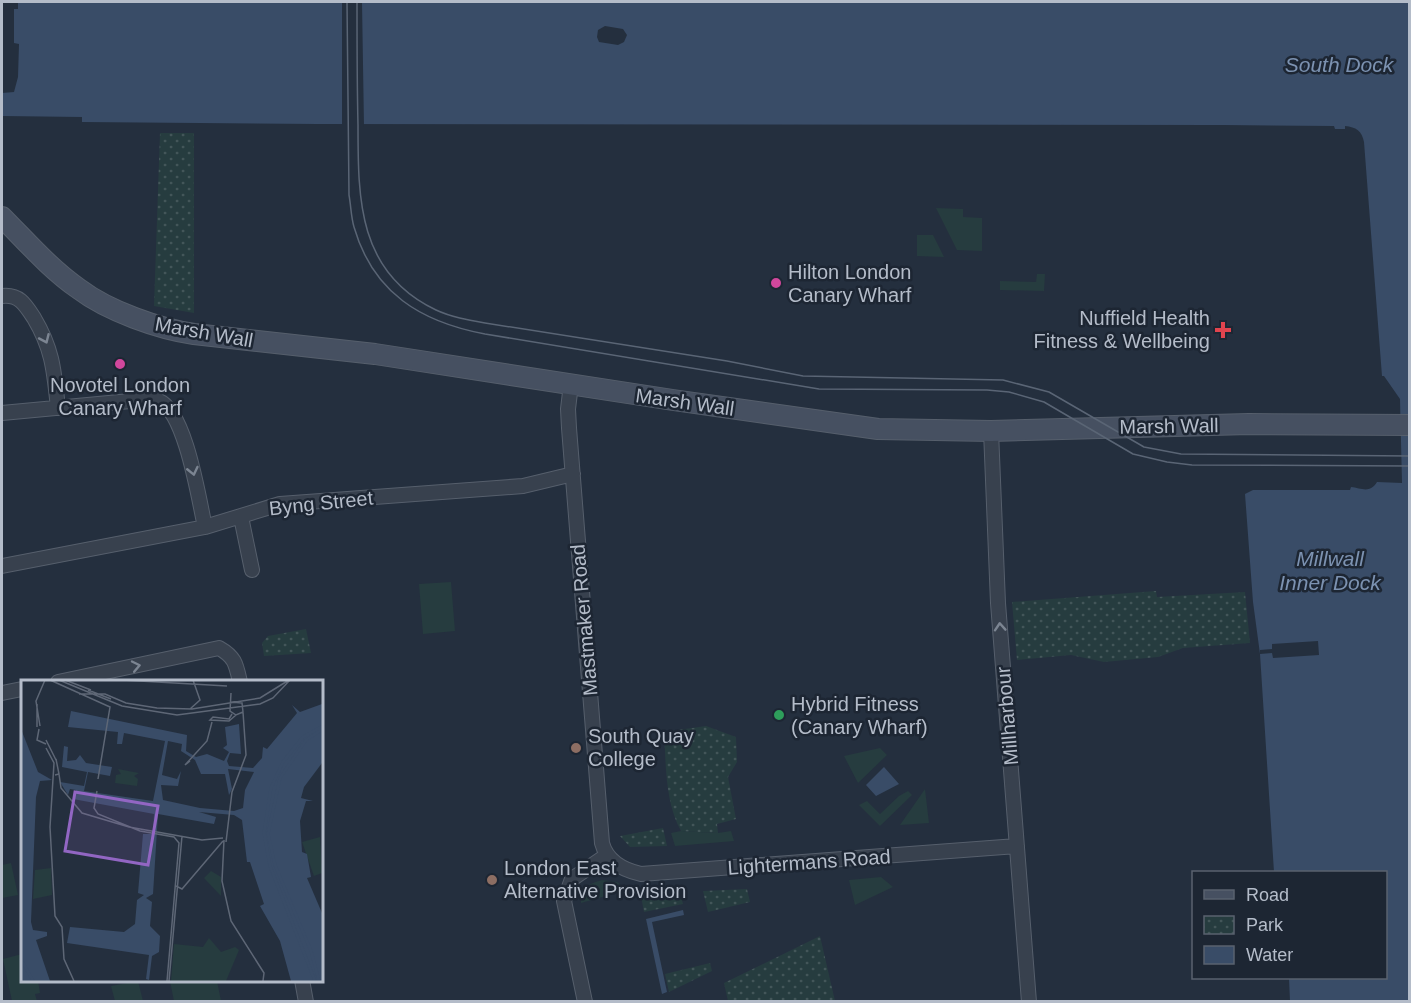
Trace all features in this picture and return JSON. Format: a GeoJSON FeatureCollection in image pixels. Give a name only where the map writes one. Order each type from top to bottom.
{"type":"FeatureCollection","features":[{"type":"Feature","properties":{"kind":"street","name":"Marsh Wall"},"geometry":{"type":"LineString","coordinates":[[2,216],[63,276],[88,296],[148,323],[175,331],[375,354],[886,429],[991,431],[1249,424],[1410,425]]}},
{"type":"Feature","properties":{"kind":"street"},"geometry":{"type":"LineString","coordinates":[[2,296],[10,295],[19,298],[26,305],[47,341],[52,356],[58,408]]}},
{"type":"Feature","properties":{"kind":"street","name":"Mastmaker Road"},"geometry":{"type":"LineString","coordinates":[[571,384],[568,408],[573,474],[602,843],[607,855]]}},
{"type":"Feature","properties":{"kind":"street"},"geometry":{"type":"LineString","coordinates":[[2,413],[148,399],[160,401],[166,405],[174,417],[184,441],[205,527]]}},
{"type":"Feature","properties":{"kind":"street","name":"Millharbour"},"geometry":{"type":"LineString","coordinates":[[991,431],[998,603],[1029,1002]]}},
{"type":"Feature","properties":{"kind":"street","name":"Byng Street"},"geometry":{"type":"LineString","coordinates":[[2,566],[205,527],[280,504],[523,486],[573,474]]}},
{"type":"Feature","properties":{"kind":"street"},"geometry":{"type":"LineString","coordinates":[[241,517],[252,570]]}},
{"type":"Feature","properties":{"kind":"street"},"geometry":{"type":"LineString","coordinates":[[67,680],[219,648],[231,655],[240,680]]}},
{"type":"Feature","properties":{"kind":"street"},"geometry":{"type":"LineString","coordinates":[[2,693],[21,689]]}},
{"type":"Feature","properties":{"kind":"street","name":"Lightermans Road"},"geometry":{"type":"LineString","coordinates":[[607,855],[620,867],[641,874],[1017,846]]}},
{"type":"Feature","properties":{"kind":"street"},"geometry":{"type":"LineString","coordinates":[[585,1002],[564,901],[572,879],[607,855]]}},
{"type":"Feature","properties":{"kind":"street"},"geometry":{"type":"LineString","coordinates":[[302,982],[306,1002]]}},
{"type":"Feature","properties":{"kind":"green space"},"geometry":{"type":"Polygon","coordinates":[[[160,133],[194,133],[194,313],[154,306],[160,133]]]}},
{"type":"Feature","properties":{"kind":"green space"},"geometry":{"type":"Polygon","coordinates":[[[936,208],[963,209],[963,217],[982,218],[982,251],[957,250],[936,208]]]}},
{"type":"Feature","properties":{"kind":"green space"},"geometry":{"type":"Polygon","coordinates":[[[917,235],[933,235],[944,257],[917,256],[917,235]]]}},
{"type":"Feature","properties":{"kind":"green space"},"geometry":{"type":"Polygon","coordinates":[[[1037,274],[1045,274],[1044,291],[1000,290],[1000,281],[1036,282],[1037,274]]]}},
{"type":"Feature","properties":{"kind":"green space"},"geometry":{"type":"Polygon","coordinates":[[[451,582],[455,631],[423,634],[419,584],[451,582]]]}},
{"type":"Feature","properties":{"kind":"green space"},"geometry":{"type":"Polygon","coordinates":[[[1156,591],[1157,597],[1245,592],[1250,643],[1183,648],[1158,657],[1104,662],[1071,655],[1017,660],[1012,602],[1156,591]]]}},
{"type":"Feature","properties":{"kind":"green space"},"geometry":{"type":"Polygon","coordinates":[[[306,629],[311,653],[264,656],[262,643],[268,636],[306,629]]]}},
{"type":"Feature","properties":{"kind":"green space"},"geometry":{"type":"Polygon","coordinates":[[[706,726],[736,737],[737,762],[728,777],[736,819],[717,824],[718,833],[681,831],[669,796],[664,732],[706,726]]]}},
{"type":"Feature","properties":{"kind":"green space"},"geometry":{"type":"Polygon","coordinates":[[[880,748],[887,755],[858,783],[844,756],[880,748]]]}},
{"type":"Feature","properties":{"kind":"green space"},"geometry":{"type":"Polygon","coordinates":[[[925,789],[929,823],[900,825],[925,789]]]}},
{"type":"Feature","properties":{"kind":"green space"},"geometry":{"type":"Polygon","coordinates":[[[908,791],[912,795],[880,826],[859,805],[867,801],[880,814],[899,796],[908,791]]]}},
{"type":"Feature","properties":{"kind":"green space"},"geometry":{"type":"Polygon","coordinates":[[[663,828],[667,846],[630,847],[620,836],[663,828]]]}},
{"type":"Feature","properties":{"kind":"green space"},"geometry":{"type":"Polygon","coordinates":[[[681,831],[718,833],[731,831],[734,841],[675,846],[671,833],[681,831]]]}},
{"type":"Feature","properties":{"kind":"green space"},"geometry":{"type":"Polygon","coordinates":[[[11,863],[18,895],[2,898],[2,865],[11,863]]]}},
{"type":"Feature","properties":{"kind":"green space"},"geometry":{"type":"Polygon","coordinates":[[[881,877],[893,887],[855,905],[849,880],[881,877]]]}},
{"type":"Feature","properties":{"kind":"green space"},"geometry":{"type":"Polygon","coordinates":[[[602,880],[617,882],[627,890],[581,903],[586,887],[602,880]]]}},
{"type":"Feature","properties":{"kind":"green space"},"geometry":{"type":"Polygon","coordinates":[[[747,889],[750,902],[708,912],[703,891],[747,889]]]}},
{"type":"Feature","properties":{"kind":"green space"},"geometry":{"type":"Polygon","coordinates":[[[680,893],[683,904],[644,912],[641,896],[680,893]]]}},
{"type":"Feature","properties":{"kind":"green space"},"geometry":{"type":"Polygon","coordinates":[[[820,936],[835,1001],[728,1001],[724,983],[820,936]]]}},
{"type":"Feature","properties":{"kind":"green space"},"geometry":{"type":"Polygon","coordinates":[[[21,954],[21,982],[38,982],[40,993],[35,994],[37,1001],[12,1001],[3,959],[21,954]]]}},
{"type":"Feature","properties":{"kind":"green space"},"geometry":{"type":"Polygon","coordinates":[[[710,963],[712,971],[669,992],[665,974],[710,963]]]}},
{"type":"Feature","properties":{"kind":"green space"},"geometry":{"type":"Polygon","coordinates":[[[138,982],[143,1001],[115,1001],[111,986],[138,982]]]}},
{"type":"Feature","properties":{"kind":"green space"},"geometry":{"type":"Polygon","coordinates":[[[170,982],[217,982],[221,1001],[174,1001],[170,982]]]}},
{"type":"Feature","properties":{"kind":"water","name":"South Dock"},"geometry":{"type":"Polygon","coordinates":[[[18,2],[1409,2],[1409,1001],[1290,1001],[1289,979],[1387,979],[1387,871],[1274,871],[1260,654],[1253,602],[1245,494],[1253,490],[1350,490],[1351,487],[1371,488],[1377,482],[1402,483],[1400,399],[1382,376],[1364,142],[1358,130],[1345,126],[1345,129],[1335,129],[1334,126],[1223,125],[82,122],[82,117],[2,116],[2,93],[14,92],[18,77],[19,44],[14,43],[14,9],[18,9],[18,2]]]}},
{"type":"Feature","properties":{"kind":"water"},"geometry":{"type":"Polygon","coordinates":[[[884,767],[899,784],[876,796],[866,785],[884,767]]]}},
{"type":"Feature","properties":{"kind":"water"},"geometry":{"type":"Polygon","coordinates":[[[683,910],[684,915],[652,922],[667,992],[662,994],[646,919],[683,910]]]}},
{"type":"Feature","properties":{"kind":"pier"},"geometry":{"type":"Polygon","coordinates":[[[342,2],[362,2],[364,127],[342,127],[342,2]]]}},
{"type":"Feature","properties":{"kind":"pier"},"geometry":{"type":"Polygon","coordinates":[[[605,26],[623,29],[627,35],[624,42],[618,45],[599,42],[598,30],[605,26]]]}},
{"type":"Feature","properties":{"kind":"pier"},"geometry":{"type":"Polygon","coordinates":[[[1318,641],[1319,655],[1273,658],[1272,653],[1260,654],[1260,650],[1272,649],[1272,644],[1318,641]]]}},
{"type":"Feature","properties":{"kind":"tram line"},"geometry":{"type":"LineString","coordinates":[[347,2],[349,195],[354,227],[362,250],[373,270],[387,287],[403,301],[440,322],[485,334],[819,389],[1009,392],[1044,402],[1133,454],[1167,462],[1192,465],[1410,466]]}},
{"type":"Feature","properties":{"kind":"tram line"},"geometry":{"type":"LineString","coordinates":[[357,2],[359,180],[368,232],[377,255],[391,276],[410,295],[436,310],[479,322],[727,361],[803,376],[1003,380],[1049,392],[1144,447],[1181,454],[1410,456]]}},
{"type":"Feature","properties":{"kind":"place","name":"Hilton London Canary Wharf"},"geometry":{"type":"Point","coordinates":[776,283]}},
{"type":"Feature","properties":{"kind":"place","name":"Nuffield Health Fitness & Wellbeing"},"geometry":{"type":"Point","coordinates":[1223,330]}},
{"type":"Feature","properties":{"kind":"place","name":"Novotel London Canary Wharf"},"geometry":{"type":"Point","coordinates":[120,364]}},
{"type":"Feature","properties":{"kind":"place","name":"Hybrid Fitness (Canary Wharf)"},"geometry":{"type":"Point","coordinates":[779,715]}},
{"type":"Feature","properties":{"kind":"place","name":"South Quay College"},"geometry":{"type":"Point","coordinates":[576,748]}},
{"type":"Feature","properties":{"kind":"place","name":"London East Alternative Provision"},"geometry":{"type":"Point","coordinates":[492,880]}},
{"type":"Feature","properties":{"kind":"water label","name":"Millwall Inner Dock"},"geometry":{"type":"Point","coordinates":[1330,570]}}]}
